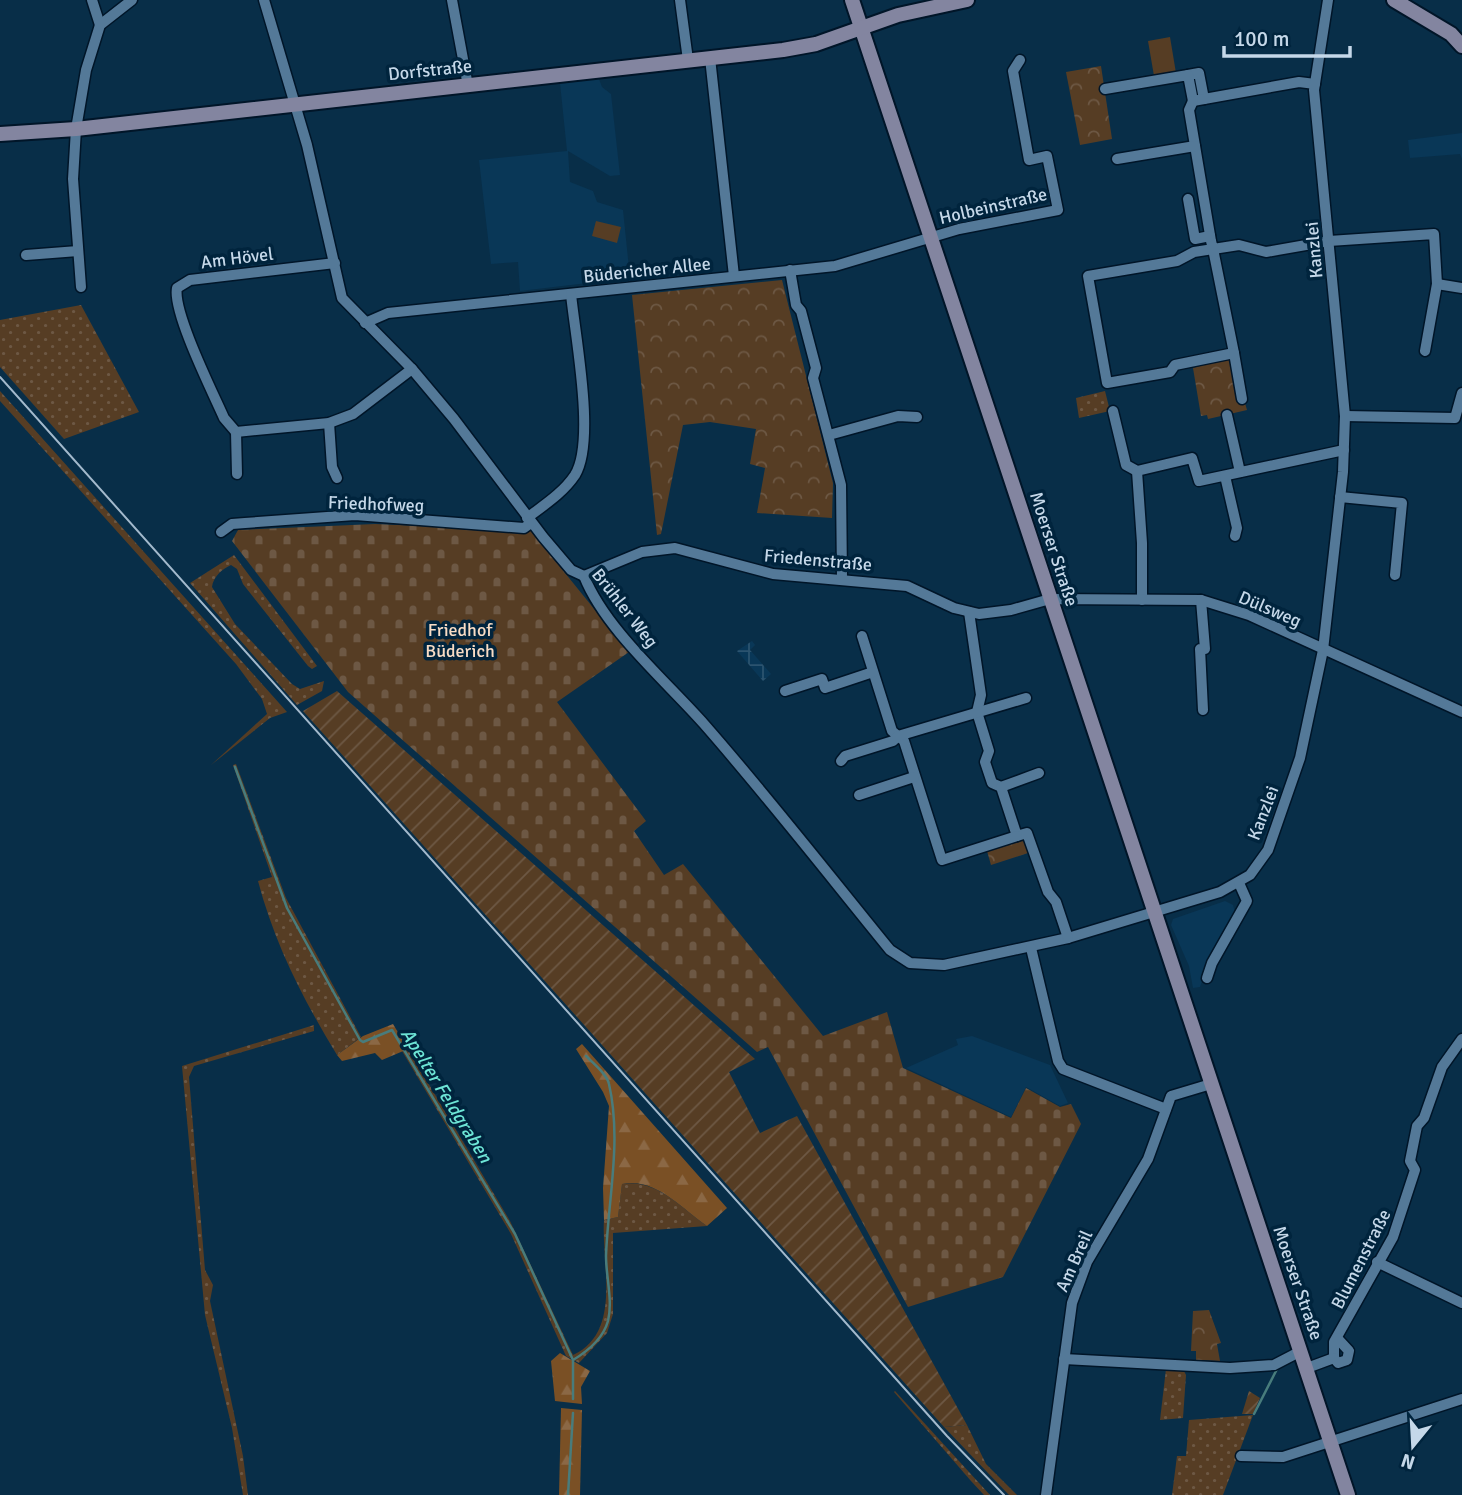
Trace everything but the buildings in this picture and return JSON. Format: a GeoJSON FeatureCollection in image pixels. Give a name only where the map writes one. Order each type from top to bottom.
{"type":"FeatureCollection","features":[{"type":"Feature","properties":{"kind":"main road","name":"Moerser Straße"},"geometry":{"type":"LineString","coordinates":[[852,0],[1348,1495]]}},
{"type":"Feature","properties":{"kind":"main road","name":"Dorfstraße"},"geometry":{"type":"LineString","coordinates":[[0,134],[76,129],[808,46],[860,27],[967,0]]}},
{"type":"Feature","properties":{"kind":"main road"},"geometry":{"type":"LineString","coordinates":[[1394,0],[1451,34],[1462,46]]}},
{"type":"Feature","properties":{"kind":"street"},"geometry":{"type":"LineString","coordinates":[[92,0],[100,25]]}},
{"type":"Feature","properties":{"kind":"street"},"geometry":{"type":"LineString","coordinates":[[81,287],[73,179],[76,129],[86,70],[100,25],[132,0]]}},
{"type":"Feature","properties":{"kind":"street","name":"Brühler Weg"},"geometry":{"type":"LineString","coordinates":[[264,0],[307,145],[342,298],[412,369],[454,419],[570,570],[584,576],[591,594],[626,638],[705,726],[895,955],[910,963],[944,965],[1031,948],[1154,913]]}},
{"type":"Feature","properties":{"kind":"street"},"geometry":{"type":"LineString","coordinates":[[452,0],[468,86]]}},
{"type":"Feature","properties":{"kind":"street"},"geometry":{"type":"LineString","coordinates":[[680,0],[688,61]]}},
{"type":"Feature","properties":{"kind":"street","name":"Kanzlei"},"geometry":{"type":"LineString","coordinates":[[1154,913],[1239,883],[1250,875],[1268,850],[1300,758],[1323,650],[1340,497],[1345,416],[1315,84],[1328,0]]}},
{"type":"Feature","properties":{"kind":"street"},"geometry":{"type":"LineString","coordinates":[[710,58],[734,276]]}},
{"type":"Feature","properties":{"kind":"street","name":"Holbeinstraße"},"geometry":{"type":"LineString","coordinates":[[931,237],[1058,210],[1047,156],[1029,160],[1013,71],[1020,60]]}},
{"type":"Feature","properties":{"kind":"street"},"geometry":{"type":"LineString","coordinates":[[1105,89],[1199,73],[1204,99]]}},
{"type":"Feature","properties":{"kind":"street"},"geometry":{"type":"LineString","coordinates":[[1188,75],[1193,101],[1189,110],[1242,399]]}},
{"type":"Feature","properties":{"kind":"street"},"geometry":{"type":"LineString","coordinates":[[1193,101],[1298,82],[1315,84]]}},
{"type":"Feature","properties":{"kind":"street"},"geometry":{"type":"LineString","coordinates":[[1117,159],[1195,146]]}},
{"type":"Feature","properties":{"kind":"street"},"geometry":{"type":"LineString","coordinates":[[1188,200],[1195,239],[1210,236]]}},
{"type":"Feature","properties":{"kind":"street"},"geometry":{"type":"LineString","coordinates":[[1234,353],[1175,365],[1170,372],[1107,383],[1088,276],[1177,261],[1194,252],[1239,245],[1266,251],[1329,241],[1434,234],[1437,284],[1426,351]]}},
{"type":"Feature","properties":{"kind":"street","name":"Büdericher Allee"},"geometry":{"type":"LineString","coordinates":[[365,323],[388,313],[854,262],[931,237]]}},
{"type":"Feature","properties":{"kind":"street"},"geometry":{"type":"LineString","coordinates":[[26,255],[78,251]]}},
{"type":"Feature","properties":{"kind":"street","name":"Am Hövel"},"geometry":{"type":"LineString","coordinates":[[236,432],[224,418],[181,315],[177,288],[183,283],[202,278],[335,263]]}},
{"type":"Feature","properties":{"kind":"street"},"geometry":{"type":"LineString","coordinates":[[790,270],[796,305],[801,311],[816,368],[813,378],[841,485],[842,579]]}},
{"type":"Feature","properties":{"kind":"street"},"geometry":{"type":"LineString","coordinates":[[1437,284],[1462,288]]}},
{"type":"Feature","properties":{"kind":"street"},"geometry":{"type":"LineString","coordinates":[[529,520],[568,484],[579,467],[585,448],[571,294]]}},
{"type":"Feature","properties":{"kind":"street"},"geometry":{"type":"LineString","coordinates":[[237,474],[236,432],[329,423],[353,414],[412,369]]}},
{"type":"Feature","properties":{"kind":"street"},"geometry":{"type":"LineString","coordinates":[[1345,416],[1455,418],[1462,393]]}},
{"type":"Feature","properties":{"kind":"street"},"geometry":{"type":"LineString","coordinates":[[1113,411],[1126,465],[1137,471],[1192,458],[1199,481],[1344,450]]}},
{"type":"Feature","properties":{"kind":"street"},"geometry":{"type":"LineString","coordinates":[[1227,415],[1240,472]]}},
{"type":"Feature","properties":{"kind":"street"},"geometry":{"type":"LineString","coordinates":[[829,435],[898,416],[917,416]]}},
{"type":"Feature","properties":{"kind":"street"},"geometry":{"type":"LineString","coordinates":[[329,423],[332,467],[337,478]]}},
{"type":"Feature","properties":{"kind":"street"},"geometry":{"type":"LineString","coordinates":[[1137,471],[1143,543],[1142,600]]}},
{"type":"Feature","properties":{"kind":"street"},"geometry":{"type":"LineString","coordinates":[[1225,476],[1237,528],[1235,536]]}},
{"type":"Feature","properties":{"kind":"street"},"geometry":{"type":"LineString","coordinates":[[1340,497],[1402,503],[1395,575]]}},
{"type":"Feature","properties":{"kind":"street","name":"Friedhofweg"},"geometry":{"type":"LineString","coordinates":[[221,532],[232,524],[355,515],[524,528],[529,520]]}},
{"type":"Feature","properties":{"kind":"street","name":"Friedenstraße"},"geometry":{"type":"LineString","coordinates":[[584,576],[642,552],[661,548],[693,552],[773,574],[907,586],[969,612],[992,614],[1050,599]]}},
{"type":"Feature","properties":{"kind":"street","name":"Dülsweg"},"geometry":{"type":"LineString","coordinates":[[1050,599],[1202,600],[1249,615],[1462,712]]}},
{"type":"Feature","properties":{"kind":"street"},"geometry":{"type":"LineString","coordinates":[[1202,600],[1205,649],[1200,649],[1203,710]]}},
{"type":"Feature","properties":{"kind":"street"},"geometry":{"type":"LineString","coordinates":[[969,612],[981,695],[977,712],[989,751],[985,762],[992,783],[1001,787],[1039,773]]}},
{"type":"Feature","properties":{"kind":"street"},"geometry":{"type":"LineString","coordinates":[[862,636],[892,731],[904,741],[942,860],[1027,833],[1068,938]]}},
{"type":"Feature","properties":{"kind":"street"},"geometry":{"type":"LineString","coordinates":[[785,691],[822,679],[825,688],[873,672]]}},
{"type":"Feature","properties":{"kind":"street"},"geometry":{"type":"LineString","coordinates":[[981,695],[989,699],[992,707]]}},
{"type":"Feature","properties":{"kind":"street"},"geometry":{"type":"LineString","coordinates":[[841,761],[845,756],[893,741],[898,736],[1026,698]]}},
{"type":"Feature","properties":{"kind":"street"},"geometry":{"type":"LineString","coordinates":[[859,795],[914,777]]}},
{"type":"Feature","properties":{"kind":"street"},"geometry":{"type":"LineString","coordinates":[[1001,787],[1017,836]]}},
{"type":"Feature","properties":{"kind":"street"},"geometry":{"type":"LineString","coordinates":[[1207,978],[1212,963],[1247,901],[1245,891],[1239,883]]}},
{"type":"Feature","properties":{"kind":"street"},"geometry":{"type":"LineString","coordinates":[[1031,948],[1058,1061],[1063,1069],[1166,1109]]}},
{"type":"Feature","properties":{"kind":"street","name":"Blumenstraße"},"geometry":{"type":"LineString","coordinates":[[1334,1358],[1332,1346],[1393,1237],[1408,1196],[1415,1170],[1410,1161],[1417,1125],[1424,1118],[1442,1067],[1462,1039]]}},
{"type":"Feature","properties":{"kind":"street","name":"Am Breil"},"geometry":{"type":"LineString","coordinates":[[1046,1495],[1072,1303],[1087,1262],[1148,1160],[1171,1096],[1211,1084]]}},
{"type":"Feature","properties":{"kind":"street"},"geometry":{"type":"LineString","coordinates":[[1377,1262],[1462,1303]]}},
{"type":"Feature","properties":{"kind":"street"},"geometry":{"type":"LineString","coordinates":[[1307,1368],[1334,1358],[1341,1363],[1350,1355],[1347,1346],[1338,1338]]}},
{"type":"Feature","properties":{"kind":"street"},"geometry":{"type":"LineString","coordinates":[[1064,1359],[1230,1368],[1274,1364],[1301,1351]]}},
{"type":"Feature","properties":{"kind":"street"},"geometry":{"type":"LineString","coordinates":[[1241,1456],[1283,1457],[1462,1399]]}},
{"type":"Feature","properties":{"kind":"shaded area"},"geometry":{"type":"Polygon","coordinates":[[[599,79],[602,87],[611,94],[620,175],[610,176],[568,151],[570,182],[593,191],[597,202],[623,210],[630,278],[520,291],[518,262],[491,264],[479,160],[567,151],[560,83],[599,79]]]}},
{"type":"Feature","properties":{"kind":"shaded area"},"geometry":{"type":"Polygon","coordinates":[[[1462,133],[1462,159],[1460,154],[1410,158],[1408,140],[1462,133]]]}},
{"type":"Feature","properties":{"kind":"shaded area"},"geometry":{"type":"Polygon","coordinates":[[[752,641],[755,645],[750,650],[771,674],[763,681],[737,651],[752,641]]]}},
{"type":"Feature","properties":{"kind":"shaded area"},"geometry":{"type":"Polygon","coordinates":[[[1225,901],[1233,905],[1235,913],[1209,961],[1200,987],[1193,988],[1189,966],[1171,925],[1173,919],[1225,901]]]}},
{"type":"Feature","properties":{"kind":"shaded area"},"geometry":{"type":"Polygon","coordinates":[[[972,1036],[1050,1065],[1068,1103],[1060,1106],[1026,1087],[1011,1117],[906,1068],[958,1045],[956,1039],[972,1036]]]}},
{"type":"Feature","properties":{"kind":"green space"},"geometry":{"type":"Polygon","coordinates":[[[1170,37],[1176,73],[1154,76],[1148,41],[1170,37]]]}},
{"type":"Feature","properties":{"kind":"green space"},"geometry":{"type":"Polygon","coordinates":[[[1101,66],[1112,139],[1080,145],[1066,72],[1101,66]]]}},
{"type":"Feature","properties":{"kind":"green space"},"geometry":{"type":"Polygon","coordinates":[[[596,221],[621,227],[617,243],[592,236],[596,221]]]}},
{"type":"Feature","properties":{"kind":"green space"},"geometry":{"type":"Polygon","coordinates":[[[782,280],[833,483],[832,518],[757,513],[765,468],[750,464],[756,429],[710,422],[683,425],[661,534],[657,535],[632,295],[782,280]]]}},
{"type":"Feature","properties":{"kind":"green space"},"geometry":{"type":"Polygon","coordinates":[[[81,305],[139,412],[64,439],[0,367],[0,320],[81,305]]]}},
{"type":"Feature","properties":{"kind":"green space"},"geometry":{"type":"Polygon","coordinates":[[[1231,354],[1247,410],[1208,419],[1207,415],[1201,416],[1193,368],[1200,366],[1199,363],[1231,354]]]}},
{"type":"Feature","properties":{"kind":"green space"},"geometry":{"type":"Polygon","coordinates":[[[0,391],[287,712],[270,718],[211,765],[267,714],[262,699],[236,664],[0,401],[0,391]]]}},
{"type":"Feature","properties":{"kind":"green space"},"geometry":{"type":"Polygon","coordinates":[[[1105,391],[1110,411],[1079,418],[1076,398],[1105,391]]]}},
{"type":"Feature","properties":{"kind":"green space","name":"Friedhof Büderich"},"geometry":{"type":"Polygon","coordinates":[[[375,524],[531,531],[629,652],[557,702],[646,821],[634,831],[664,875],[683,864],[823,1036],[887,1012],[903,1068],[1011,1118],[1026,1088],[1060,1107],[1071,1104],[1081,1124],[1003,1277],[908,1307],[768,1047],[757,1052],[348,692],[232,541],[238,530],[375,524]]]}},
{"type":"Feature","properties":{"kind":"green space"},"geometry":{"type":"Polygon","coordinates":[[[234,555],[317,666],[312,669],[308,666],[243,584],[237,569],[231,565],[218,574],[212,587],[235,624],[292,684],[300,689],[324,681],[322,691],[297,705],[190,583],[234,555]]]}},
{"type":"Feature","properties":{"kind":"green space"},"geometry":{"type":"Polygon","coordinates":[[[337,691],[755,1059],[729,1072],[760,1133],[797,1116],[967,1425],[944,1427],[303,711],[337,691]]]}},
{"type":"Feature","properties":{"kind":"green space"},"geometry":{"type":"Polygon","coordinates":[[[236,764],[286,898],[361,1037],[337,1055],[302,992],[265,905],[258,881],[272,877],[233,765],[236,764]]]}},
{"type":"Feature","properties":{"kind":"green space"},"geometry":{"type":"Polygon","coordinates":[[[1021,840],[1025,842],[1028,853],[991,865],[987,851],[1021,840]]]}},
{"type":"Feature","properties":{"kind":"green space"},"geometry":{"type":"Polygon","coordinates":[[[393,1024],[408,1049],[382,1060],[375,1053],[342,1061],[337,1055],[363,1036],[393,1024]]]}},
{"type":"Feature","properties":{"kind":"green space"},"geometry":{"type":"Polygon","coordinates":[[[314,1025],[314,1031],[194,1066],[189,1077],[205,1270],[213,1285],[210,1301],[243,1456],[248,1495],[243,1495],[232,1428],[205,1315],[182,1066],[314,1025]]]}},
{"type":"Feature","properties":{"kind":"green space"},"geometry":{"type":"Polygon","coordinates":[[[582,1044],[727,1208],[707,1226],[657,1189],[634,1183],[622,1184],[618,1217],[604,1220],[603,1188],[609,1106],[576,1049],[582,1044]]]}},
{"type":"Feature","properties":{"kind":"green space"},"geometry":{"type":"Polygon","coordinates":[[[408,1049],[510,1221],[573,1355],[589,1344],[599,1330],[604,1314],[604,1220],[618,1217],[622,1184],[646,1185],[657,1190],[707,1226],[613,1233],[613,1314],[607,1333],[579,1363],[566,1356],[511,1234],[402,1051],[408,1049]]]}},
{"type":"Feature","properties":{"kind":"green space"},"geometry":{"type":"Polygon","coordinates":[[[1209,1310],[1221,1343],[1217,1344],[1220,1361],[1196,1360],[1196,1351],[1191,1351],[1193,1311],[1209,1310]]]}},
{"type":"Feature","properties":{"kind":"green space"},"geometry":{"type":"Polygon","coordinates":[[[560,1353],[590,1371],[581,1387],[582,1404],[555,1401],[551,1361],[560,1353]]]}},
{"type":"Feature","properties":{"kind":"green space"},"geometry":{"type":"Polygon","coordinates":[[[1166,1369],[1184,1371],[1186,1375],[1183,1418],[1160,1420],[1166,1369]]]}},
{"type":"Feature","properties":{"kind":"green space"},"geometry":{"type":"Polygon","coordinates":[[[895,1391],[990,1495],[984,1495],[895,1391]]]}},
{"type":"Feature","properties":{"kind":"green space"},"geometry":{"type":"Polygon","coordinates":[[[1249,1391],[1260,1398],[1253,1414],[1242,1414],[1249,1391]]]}},
{"type":"Feature","properties":{"kind":"green space"},"geometry":{"type":"Polygon","coordinates":[[[561,1408],[582,1410],[580,1495],[559,1495],[561,1408]]]}},
{"type":"Feature","properties":{"kind":"green space"},"geometry":{"type":"Polygon","coordinates":[[[1253,1415],[1223,1495],[1172,1495],[1177,1456],[1186,1456],[1189,1420],[1253,1415]]]}},
{"type":"Feature","properties":{"kind":"green space"},"geometry":{"type":"Polygon","coordinates":[[[967,1425],[986,1464],[1017,1495],[1009,1495],[944,1427],[967,1425]]]}},
{"type":"Feature","properties":{"kind":"waterway","name":"Apelter Feldgraben"},"geometry":{"type":"LineString","coordinates":[[235,767],[287,908],[360,1040],[363,1042],[392,1030],[515,1234],[573,1360],[573,1399]]}},
{"type":"Feature","properties":{"kind":"waterway","name":"Apelter Feldgraben"},"geometry":{"type":"LineString","coordinates":[[573,1360],[599,1339],[608,1321],[610,1305],[606,1256],[614,1148],[613,1105],[608,1080],[586,1056]]}},
{"type":"Feature","properties":{"kind":"waterway"},"geometry":{"type":"LineString","coordinates":[[1254,1414],[1278,1367]]}},
{"type":"Feature","properties":{"kind":"waterway","name":"Apelter Feldgraben"},"geometry":{"type":"LineString","coordinates":[[568,1495],[573,1413]]}},
{"type":"Feature","properties":{"kind":"tram line"},"geometry":{"type":"LineString","coordinates":[[0,377],[947,1436],[1004,1495]]}}]}
